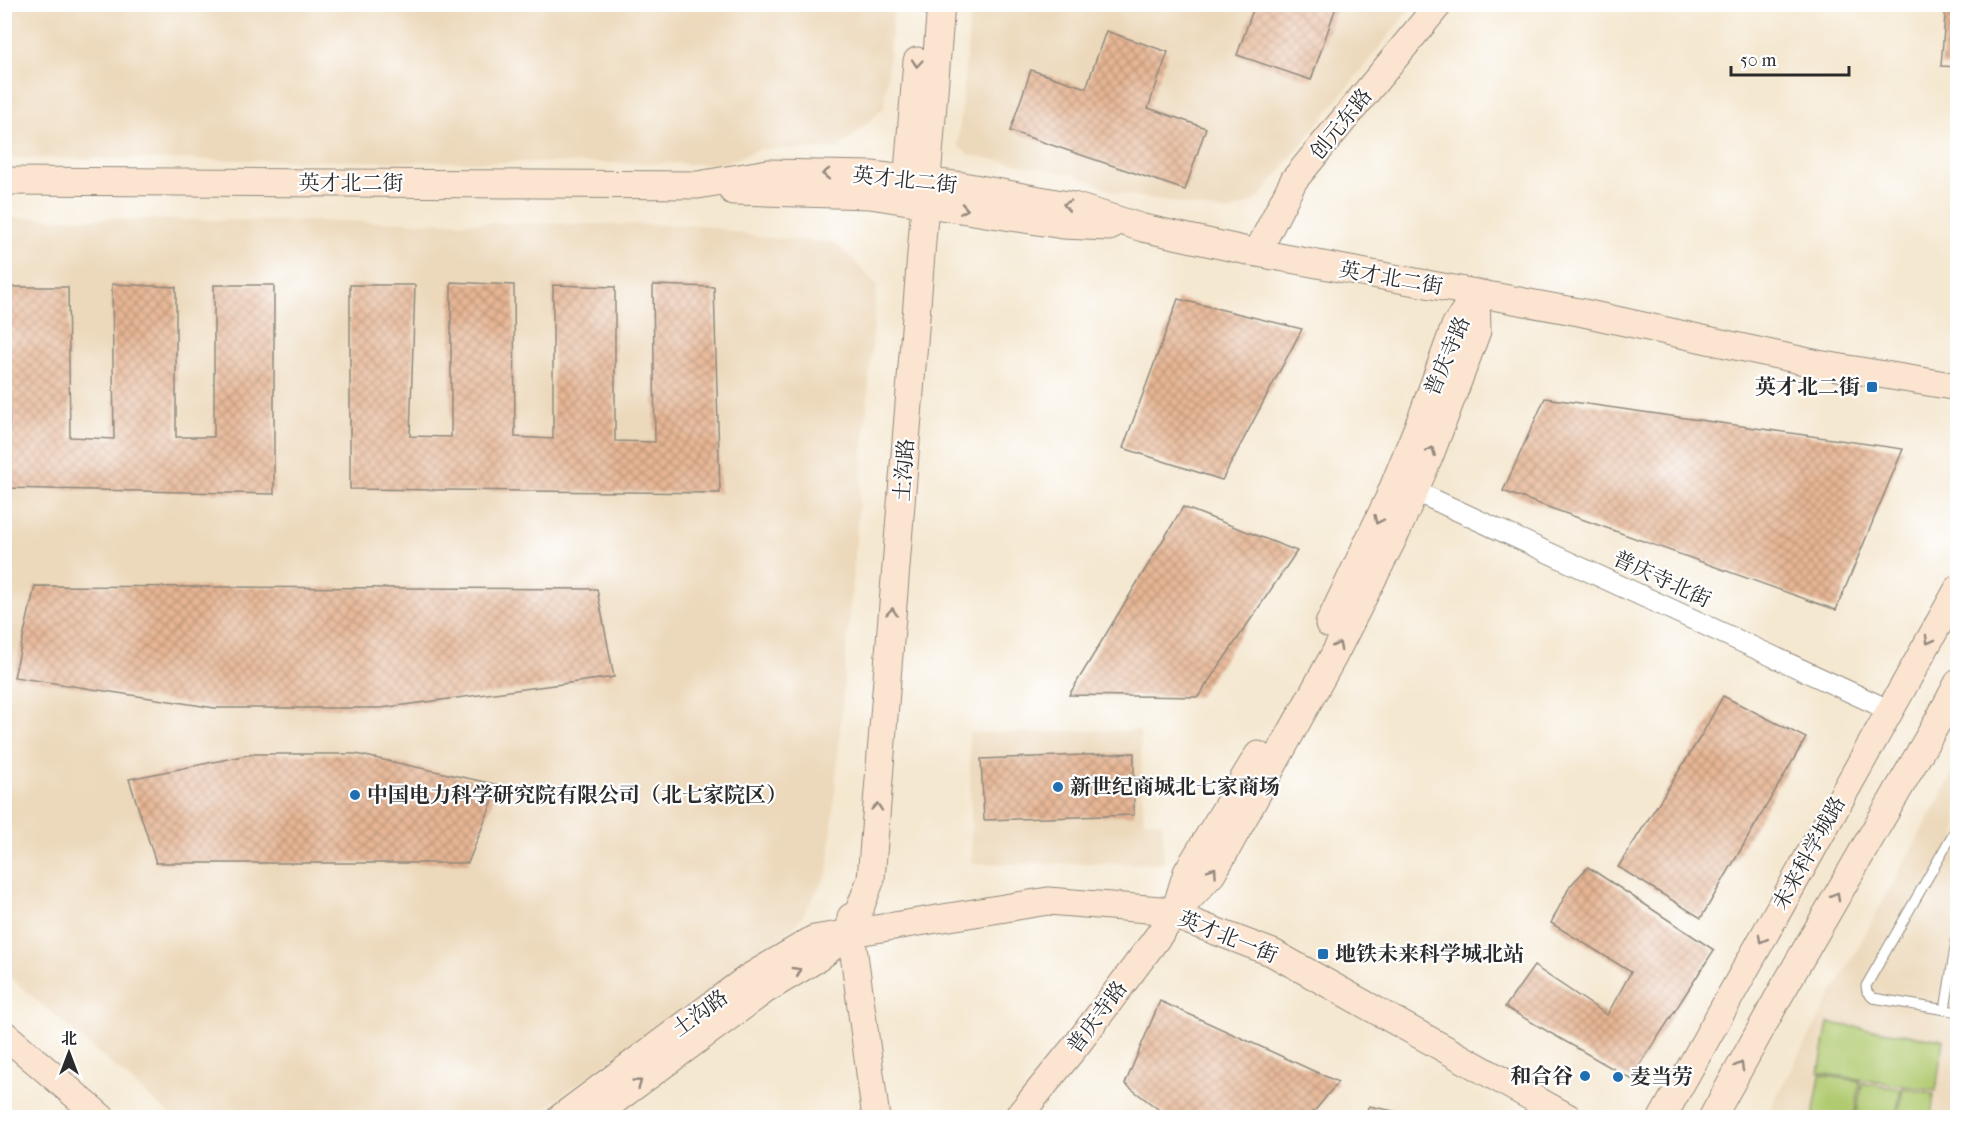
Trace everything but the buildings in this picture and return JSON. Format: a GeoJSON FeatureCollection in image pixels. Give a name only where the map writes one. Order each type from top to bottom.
{"type":"FeatureCollection","features":[{"type":"Feature","properties":{"kind":"street","name":"土沟路"},"geometry":{"type":"LineString","coordinates":[[591,1118],[765,990],[818,958],[851,932],[871,879],[916,191],[922,4]]}},
{"type":"Feature","properties":{"kind":"street","name":"土沟路"},"geometry":{"type":"LineString","coordinates":[[916,191],[941,4]]}},
{"type":"Feature","properties":{"kind":"street","name":"创元东路"},"geometry":{"type":"LineString","coordinates":[[1257,253],[1294,180],[1438,4]]}},
{"type":"Feature","properties":{"kind":"street","name":"英才北二街"},"geometry":{"type":"LineString","coordinates":[[4,181],[698,185],[768,173],[872,175],[916,191],[1063,225],[1143,228],[1257,253],[1579,312],[1818,364],[1958,387]]}},
{"type":"Feature","properties":{"kind":"street","name":"普庆寺路"},"geometry":{"type":"LineString","coordinates":[[1017,1118],[1078,1043],[1174,915],[1212,874],[1333,657],[1397,531],[1430,455],[1477,331],[1476,293]]}},
{"type":"Feature","properties":{"kind":"street","name":"普庆寺路"},"geometry":{"type":"LineString","coordinates":[[1174,915],[1187,872],[1274,730],[1349,584],[1388,500],[1455,326],[1476,293]]}},
{"type":"Feature","properties":{"kind":"street","name":"普庆寺北街"},"geometry":{"type":"LineString","coordinates":[[1414,491],[1889,710]]}},
{"type":"Feature","properties":{"kind":"street","name":"未来科学城路"},"geometry":{"type":"LineString","coordinates":[[1662,1118],[1958,589]]}},
{"type":"Feature","properties":{"kind":"street"},"geometry":{"type":"LineString","coordinates":[[1713,1118],[1779,996],[1950,714],[1958,682]]}},
{"type":"Feature","properties":{"kind":"street","name":"英才北一街"},"geometry":{"type":"LineString","coordinates":[[851,932],[1048,901],[1160,910],[1273,953],[1569,1118]]}},
{"type":"Feature","properties":{"kind":"street","name":"土沟路"},"geometry":{"type":"LineString","coordinates":[[560,1118],[748,978],[814,939],[851,932]]}},
{"type":"Feature","properties":{"kind":"street"},"geometry":{"type":"LineString","coordinates":[[851,932],[876,1118]]}},
{"type":"Feature","properties":{"kind":"street"},"geometry":{"type":"LineString","coordinates":[[4,1034],[102,1118]]}},
{"type":"Feature","properties":{"kind":"lane"},"geometry":{"type":"LineString","coordinates":[[1958,825],[1866,986],[1867,992],[1873,998],[1958,1012]]}},
{"type":"Feature","properties":{"kind":"lane"},"geometry":{"type":"LineString","coordinates":[[1945,1010],[1958,929]]}},
{"type":"Feature","properties":{"kind":"shaded area"},"geometry":{"type":"Polygon","coordinates":[[[5,4],[894,5],[884,108],[838,149],[761,149],[722,164],[5,158],[5,4]]]}},
{"type":"Feature","properties":{"kind":"shaded area"},"geometry":{"type":"Polygon","coordinates":[[[971,5],[1413,5],[1258,199],[1229,212],[1118,193],[1072,174],[970,155],[958,146],[971,5]]]}},
{"type":"Feature","properties":{"kind":"shaded area"},"geometry":{"type":"Polygon","coordinates":[[[5,218],[700,225],[765,238],[835,242],[877,285],[828,874],[789,936],[607,1062],[534,1117],[173,1117],[5,973],[5,218]]]}},
{"type":"Feature","properties":{"kind":"shaded area"},"geometry":{"type":"Polygon","coordinates":[[[1140,730],[1144,820],[1162,823],[1164,863],[972,864],[969,733],[1140,730]]]}},
{"type":"Feature","properties":{"kind":"shaded area"},"geometry":{"type":"Polygon","coordinates":[[[1957,766],[1957,1117],[1773,1117],[1770,1108],[1957,766]]]}},
{"type":"Feature","properties":{"kind":"green space"},"geometry":{"type":"Polygon","coordinates":[[[1828,1023],[1943,1040],[1936,1091],[1819,1073],[1828,1023]]]}},
{"type":"Feature","properties":{"kind":"green space"},"geometry":{"type":"Polygon","coordinates":[[[1820,1075],[1860,1081],[1854,1117],[1813,1117],[1820,1075]]]}},
{"type":"Feature","properties":{"kind":"green space"},"geometry":{"type":"Polygon","coordinates":[[[1862,1083],[1901,1089],[1896,1117],[1856,1117],[1862,1083]]]}},
{"type":"Feature","properties":{"kind":"green space"},"geometry":{"type":"Polygon","coordinates":[[[1903,1088],[1934,1094],[1931,1117],[1898,1117],[1903,1088]]]}},
{"type":"Feature","properties":{"kind":"place","name":"英才北二街"},"geometry":{"type":"Point","coordinates":[1872,387]}},
{"type":"Feature","properties":{"kind":"place","name":"新世纪商城北七家商场"},"geometry":{"type":"Point","coordinates":[1058,787]}},
{"type":"Feature","properties":{"kind":"place","name":"中国电力科学研究院有限公司（北七家院区）"},"geometry":{"type":"Point","coordinates":[355,795]}},
{"type":"Feature","properties":{"kind":"place","name":"地铁未来科学城北站"},"geometry":{"type":"Point","coordinates":[1323,954]}},
{"type":"Feature","properties":{"kind":"place","name":"和合谷"},"geometry":{"type":"Point","coordinates":[1585,1076]}},
{"type":"Feature","properties":{"kind":"place","name":"麦当劳"},"geometry":{"type":"Point","coordinates":[1618,1077]}}]}
